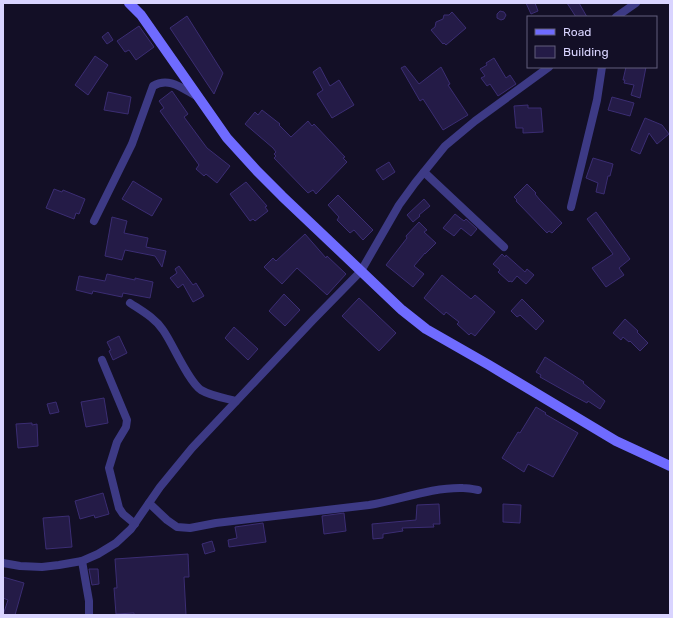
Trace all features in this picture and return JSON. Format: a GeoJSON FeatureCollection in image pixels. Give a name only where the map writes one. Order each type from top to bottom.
{"type":"FeatureCollection","features":[{"type":"Feature","properties":{"kind":"main road"},"geometry":{"type":"LineString","coordinates":[[129,3],[140,15],[227,138],[257,171],[402,310],[426,329],[616,441],[670,466]]}},
{"type":"Feature","properties":{"kind":"street"},"geometry":{"type":"LineString","coordinates":[[617,16],[636,3]]}},
{"type":"Feature","properties":{"kind":"street"},"geometry":{"type":"LineString","coordinates":[[3,563],[20,566],[42,566],[82,561],[98,554],[116,543],[135,524],[160,487],[180,463],[236,401],[361,271],[400,205],[445,146],[474,121],[548,68]]}},
{"type":"Feature","properties":{"kind":"street"},"geometry":{"type":"LineString","coordinates":[[571,207],[596,100],[602,68]]}},
{"type":"Feature","properties":{"kind":"street"},"geometry":{"type":"LineString","coordinates":[[94,221],[132,144],[153,86],[159,82],[166,81],[198,98]]}},
{"type":"Feature","properties":{"kind":"street"},"geometry":{"type":"LineString","coordinates":[[424,172],[504,247]]}},
{"type":"Feature","properties":{"kind":"street"},"geometry":{"type":"LineString","coordinates":[[130,303],[150,316],[162,329],[189,376],[200,389],[216,396],[236,401]]}},
{"type":"Feature","properties":{"kind":"street"},"geometry":{"type":"LineString","coordinates":[[102,360],[127,420],[126,427],[117,442],[109,468],[119,508],[123,514],[135,524]]}},
{"type":"Feature","properties":{"kind":"street"},"geometry":{"type":"LineString","coordinates":[[149,504],[177,527],[190,528],[216,523],[389,502],[428,492],[463,488],[478,490]]}},
{"type":"Feature","properties":{"kind":"street"},"geometry":{"type":"LineString","coordinates":[[82,561],[89,601],[89,615]]}},
{"type":"Feature","properties":{"kind":"building"},"geometry":{"type":"Polygon","coordinates":[[[526,3],[535,3],[538,11],[531,14],[526,3]]]}},
{"type":"Feature","properties":{"kind":"building"},"geometry":{"type":"Polygon","coordinates":[[[567,3],[579,3],[586,16],[575,16],[567,3]]]}},
{"type":"Feature","properties":{"kind":"building"},"geometry":{"type":"Polygon","coordinates":[[[500,11],[504,12],[506,15],[504,19],[501,20],[497,18],[497,14],[500,11]]]}},
{"type":"Feature","properties":{"kind":"building"},"geometry":{"type":"Polygon","coordinates":[[[452,12],[466,28],[446,45],[444,43],[443,44],[431,30],[435,27],[436,22],[443,19],[444,15],[449,15],[452,12]]]}},
{"type":"Feature","properties":{"kind":"building"},"geometry":{"type":"Polygon","coordinates":[[[187,16],[223,73],[214,94],[170,28],[187,16]]]}},
{"type":"Feature","properties":{"kind":"building"},"geometry":{"type":"Polygon","coordinates":[[[139,26],[154,47],[136,60],[129,50],[125,52],[117,41],[139,26]]]}},
{"type":"Feature","properties":{"kind":"building"},"geometry":{"type":"Polygon","coordinates":[[[108,32],[113,40],[107,44],[102,37],[108,32]]]}},
{"type":"Feature","properties":{"kind":"building"},"geometry":{"type":"Polygon","coordinates":[[[95,56],[108,65],[88,95],[75,85],[95,56]]]}},
{"type":"Feature","properties":{"kind":"building"},"geometry":{"type":"Polygon","coordinates":[[[494,58],[506,78],[510,75],[516,84],[498,96],[490,84],[487,86],[481,78],[485,76],[480,69],[494,58]]]}},
{"type":"Feature","properties":{"kind":"building"},"geometry":{"type":"Polygon","coordinates":[[[405,66],[419,84],[441,67],[450,84],[448,85],[468,115],[443,130],[423,99],[420,101],[401,68],[405,66]]]}},
{"type":"Feature","properties":{"kind":"building"},"geometry":{"type":"Polygon","coordinates":[[[320,67],[330,86],[339,80],[354,105],[332,118],[317,94],[323,90],[313,72],[320,67]]]}},
{"type":"Feature","properties":{"kind":"building"},"geometry":{"type":"Polygon","coordinates":[[[626,68],[646,68],[640,98],[631,95],[634,85],[624,83],[625,80],[623,80],[626,68]]]}},
{"type":"Feature","properties":{"kind":"building"},"geometry":{"type":"Polygon","coordinates":[[[172,91],[188,114],[184,117],[207,148],[230,166],[217,183],[206,174],[204,176],[196,169],[199,165],[160,111],[164,108],[159,101],[172,91]]]}},
{"type":"Feature","properties":{"kind":"building"},"geometry":{"type":"Polygon","coordinates":[[[108,92],[131,97],[128,114],[104,110],[108,92]]]}},
{"type":"Feature","properties":{"kind":"building"},"geometry":{"type":"Polygon","coordinates":[[[612,97],[634,103],[630,116],[608,110],[612,97]]]}},
{"type":"Feature","properties":{"kind":"building"},"geometry":{"type":"Polygon","coordinates":[[[528,105],[528,108],[541,108],[543,132],[523,133],[523,128],[516,128],[514,106],[528,105]]]}},
{"type":"Feature","properties":{"kind":"building"},"geometry":{"type":"Polygon","coordinates":[[[262,110],[280,124],[279,125],[291,137],[308,121],[312,126],[314,124],[345,157],[343,158],[347,162],[316,194],[313,190],[308,193],[274,158],[276,156],[274,154],[276,152],[273,148],[245,124],[255,112],[258,115],[262,110]]]}},
{"type":"Feature","properties":{"kind":"building"},"geometry":{"type":"Polygon","coordinates":[[[645,118],[662,125],[669,134],[657,144],[649,133],[640,154],[631,150],[645,118]]]}},
{"type":"Feature","properties":{"kind":"building"},"geometry":{"type":"Polygon","coordinates":[[[593,158],[613,164],[610,176],[608,176],[604,194],[596,192],[598,183],[586,178],[593,158]]]}},
{"type":"Feature","properties":{"kind":"building"},"geometry":{"type":"Polygon","coordinates":[[[389,162],[395,172],[383,180],[376,170],[389,162]]]}},
{"type":"Feature","properties":{"kind":"building"},"geometry":{"type":"Polygon","coordinates":[[[133,181],[162,199],[152,216],[122,199],[133,181]]]}},
{"type":"Feature","properties":{"kind":"building"},"geometry":{"type":"Polygon","coordinates":[[[246,182],[267,206],[265,207],[268,211],[255,221],[253,219],[250,221],[230,194],[246,182]]]}},
{"type":"Feature","properties":{"kind":"building"},"geometry":{"type":"Polygon","coordinates":[[[527,184],[562,223],[552,233],[549,231],[547,233],[516,201],[517,200],[514,197],[527,184]]]}},
{"type":"Feature","properties":{"kind":"building"},"geometry":{"type":"Polygon","coordinates":[[[54,189],[62,192],[63,190],[85,199],[79,214],[76,213],[74,219],[46,208],[54,189]]]}},
{"type":"Feature","properties":{"kind":"building"},"geometry":{"type":"Polygon","coordinates":[[[338,195],[373,230],[363,240],[354,230],[350,233],[337,220],[339,217],[328,205],[338,195]]]}},
{"type":"Feature","properties":{"kind":"building"},"geometry":{"type":"Polygon","coordinates":[[[424,199],[430,206],[413,222],[407,215],[424,199]]]}},
{"type":"Feature","properties":{"kind":"building"},"geometry":{"type":"Polygon","coordinates":[[[596,212],[630,259],[619,268],[624,275],[606,287],[592,268],[613,254],[587,219],[596,212]]]}},
{"type":"Feature","properties":{"kind":"building"},"geometry":{"type":"Polygon","coordinates":[[[455,214],[464,221],[466,219],[477,229],[471,236],[461,228],[454,236],[443,228],[455,214]]]}},
{"type":"Feature","properties":{"kind":"building"},"geometry":{"type":"Polygon","coordinates":[[[112,217],[127,221],[124,233],[148,238],[146,247],[166,251],[162,267],[155,256],[125,250],[122,260],[105,256],[112,217]]]}},
{"type":"Feature","properties":{"kind":"building"},"geometry":{"type":"Polygon","coordinates":[[[419,222],[427,230],[424,232],[436,243],[414,266],[424,274],[413,287],[386,265],[407,238],[406,236],[419,222]]]}},
{"type":"Feature","properties":{"kind":"building"},"geometry":{"type":"Polygon","coordinates":[[[305,234],[326,258],[327,256],[346,274],[327,295],[297,268],[282,284],[264,267],[273,258],[276,261],[305,234]]]}},
{"type":"Feature","properties":{"kind":"building"},"geometry":{"type":"Polygon","coordinates":[[[502,254],[505,257],[506,255],[525,272],[527,269],[534,275],[526,284],[517,276],[512,282],[509,282],[498,272],[500,270],[493,264],[502,254]]]}},
{"type":"Feature","properties":{"kind":"building"},"geometry":{"type":"Polygon","coordinates":[[[179,266],[193,285],[196,283],[204,296],[193,302],[183,284],[178,288],[170,278],[177,273],[175,269],[179,266]]]}},
{"type":"Feature","properties":{"kind":"building"},"geometry":{"type":"Polygon","coordinates":[[[107,274],[153,282],[150,298],[123,293],[122,297],[93,291],[92,294],[76,290],[79,276],[105,281],[107,274]]]}},
{"type":"Feature","properties":{"kind":"building"},"geometry":{"type":"Polygon","coordinates":[[[442,275],[471,299],[475,295],[495,312],[475,336],[471,333],[469,335],[457,324],[459,322],[446,312],[444,315],[424,298],[442,275]]]}},
{"type":"Feature","properties":{"kind":"building"},"geometry":{"type":"Polygon","coordinates":[[[284,294],[300,310],[285,326],[269,311],[284,294]]]}},
{"type":"Feature","properties":{"kind":"building"},"geometry":{"type":"Polygon","coordinates":[[[359,298],[396,333],[379,351],[342,316],[359,298]]]}},
{"type":"Feature","properties":{"kind":"building"},"geometry":{"type":"Polygon","coordinates":[[[522,299],[544,321],[536,330],[520,315],[517,317],[511,311],[522,299]]]}},
{"type":"Feature","properties":{"kind":"building"},"geometry":{"type":"Polygon","coordinates":[[[625,319],[648,343],[640,351],[630,341],[629,342],[623,337],[621,340],[613,333],[625,319]]]}},
{"type":"Feature","properties":{"kind":"building"},"geometry":{"type":"Polygon","coordinates":[[[234,327],[258,349],[248,360],[225,338],[234,327]]]}},
{"type":"Feature","properties":{"kind":"building"},"geometry":{"type":"Polygon","coordinates":[[[119,336],[127,353],[113,360],[109,351],[111,350],[107,342],[119,336]]]}},
{"type":"Feature","properties":{"kind":"building"},"geometry":{"type":"Polygon","coordinates":[[[545,357],[584,382],[583,383],[605,401],[600,409],[588,401],[587,403],[540,377],[541,375],[536,372],[545,357]]]}},
{"type":"Feature","properties":{"kind":"building"},"geometry":{"type":"Polygon","coordinates":[[[104,398],[108,423],[86,427],[81,402],[104,398]]]}},
{"type":"Feature","properties":{"kind":"building"},"geometry":{"type":"Polygon","coordinates":[[[56,402],[59,412],[50,414],[47,404],[56,402]]]}},
{"type":"Feature","properties":{"kind":"building"},"geometry":{"type":"Polygon","coordinates":[[[536,407],[546,413],[545,414],[578,433],[553,477],[528,464],[524,472],[502,458],[536,407]]]}},
{"type":"Feature","properties":{"kind":"building"},"geometry":{"type":"Polygon","coordinates":[[[32,423],[32,425],[37,424],[38,446],[18,448],[16,424],[32,423]]]}},
{"type":"Feature","properties":{"kind":"building"},"geometry":{"type":"Polygon","coordinates":[[[103,493],[109,514],[95,518],[94,515],[80,519],[75,501],[103,493]]]}},
{"type":"Feature","properties":{"kind":"building"},"geometry":{"type":"Polygon","coordinates":[[[439,504],[440,524],[433,524],[434,527],[402,528],[403,531],[383,534],[383,538],[373,539],[372,524],[416,520],[417,505],[439,504]]]}},
{"type":"Feature","properties":{"kind":"building"},"geometry":{"type":"Polygon","coordinates":[[[503,504],[521,505],[520,523],[503,522],[503,504]]]}},
{"type":"Feature","properties":{"kind":"building"},"geometry":{"type":"Polygon","coordinates":[[[344,513],[346,531],[324,534],[322,516],[344,513]]]}},
{"type":"Feature","properties":{"kind":"building"},"geometry":{"type":"Polygon","coordinates":[[[69,516],[72,547],[46,549],[43,518],[69,516]]]}},
{"type":"Feature","properties":{"kind":"building"},"geometry":{"type":"Polygon","coordinates":[[[263,523],[266,542],[229,547],[228,540],[237,538],[235,527],[263,523]]]}},
{"type":"Feature","properties":{"kind":"building"},"geometry":{"type":"Polygon","coordinates":[[[212,541],[215,551],[205,554],[202,544],[212,541]]]}},
{"type":"Feature","properties":{"kind":"building"},"geometry":{"type":"Polygon","coordinates":[[[188,554],[189,577],[184,577],[186,615],[134,615],[134,613],[116,614],[114,588],[117,588],[115,559],[188,554]]]}},
{"type":"Feature","properties":{"kind":"building"},"geometry":{"type":"Polygon","coordinates":[[[89,569],[98,569],[99,584],[92,585],[89,569]]]}},
{"type":"Feature","properties":{"kind":"building"},"geometry":{"type":"Polygon","coordinates":[[[3,577],[24,583],[15,615],[3,615],[8,600],[3,598],[3,577]]]}}]}
